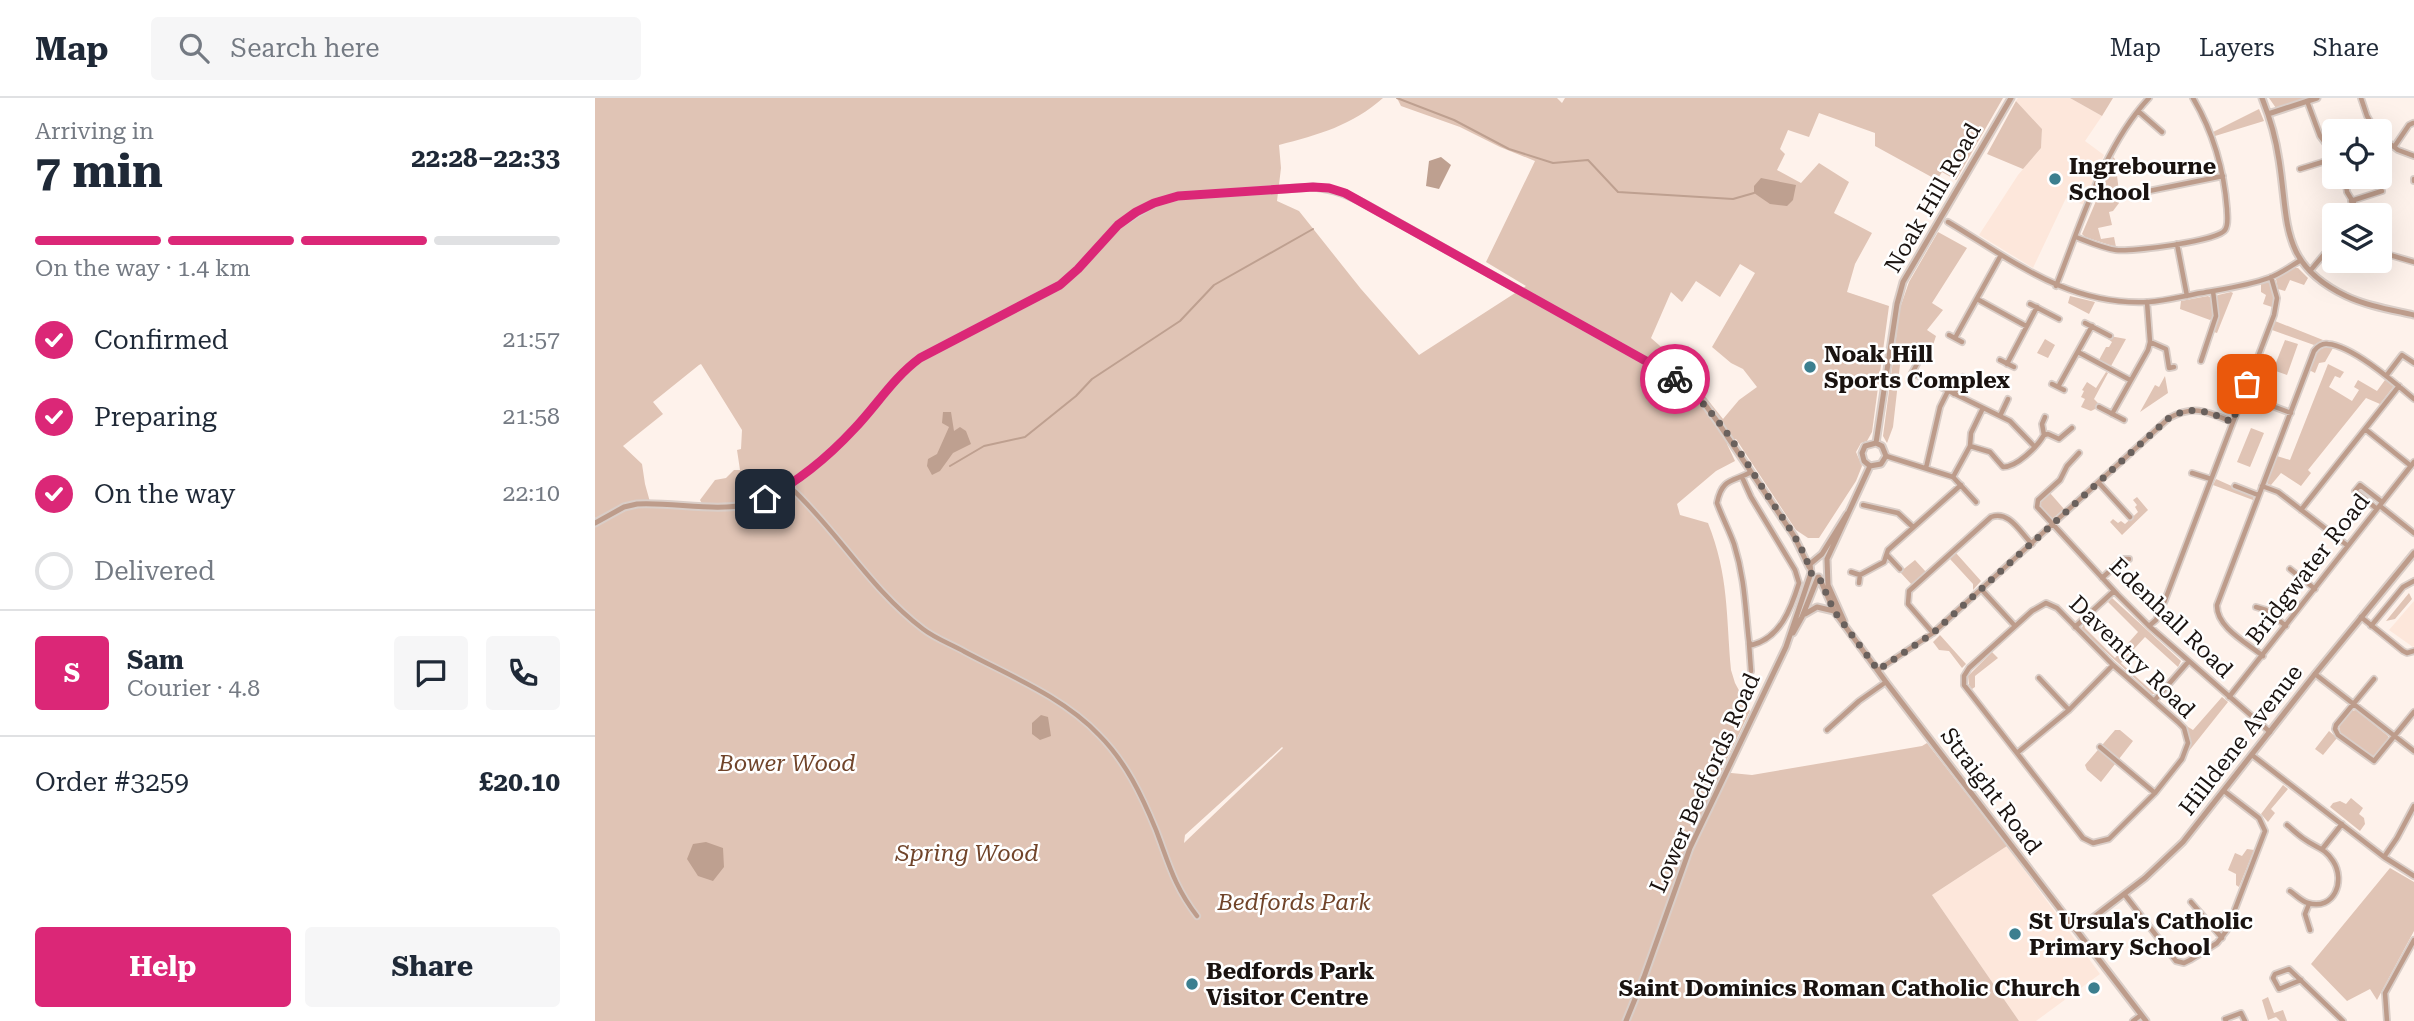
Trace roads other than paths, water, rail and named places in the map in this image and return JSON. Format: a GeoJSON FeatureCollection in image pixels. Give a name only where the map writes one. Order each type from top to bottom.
{"type":"FeatureCollection","features":[{"type":"Feature","properties":{"kind":"street","name":"Noak Hill Road"},"geometry":{"type":"LineString","coordinates":[[1846,626],[1828,585],[1829,553],[1870,466],[1864,461],[1862,453],[1865,446],[1876,443],[1897,304],[1903,282],[2011,98]]}},
{"type":"Feature","properties":{"kind":"street"},"geometry":{"type":"LineString","coordinates":[[2056,286],[2111,153],[2149,98]]}},
{"type":"Feature","properties":{"kind":"street"},"geometry":{"type":"LineString","coordinates":[[2076,237],[2116,250],[2142,250],[2220,235],[2226,230],[2223,176],[2211,138],[2193,98]]}},
{"type":"Feature","properties":{"kind":"street"},"geometry":{"type":"LineString","coordinates":[[2262,98],[2279,160],[2284,216],[2291,240],[2301,260],[2320,281],[2349,298],[2414,316]]}},
{"type":"Feature","properties":{"kind":"street"},"geometry":{"type":"LineString","coordinates":[[2268,114],[2317,98]]}},
{"type":"Feature","properties":{"kind":"street"},"geometry":{"type":"LineString","coordinates":[[2361,98],[2369,119]]}},
{"type":"Feature","properties":{"kind":"street"},"geometry":{"type":"LineString","coordinates":[[2307,101],[2322,139]]}},
{"type":"Feature","properties":{"kind":"street"},"geometry":{"type":"LineString","coordinates":[[2138,111],[2162,132]]}},
{"type":"Feature","properties":{"kind":"street"},"geometry":{"type":"LineString","coordinates":[[2413,123],[2393,148],[2414,156]]}},
{"type":"Feature","properties":{"kind":"street"},"geometry":{"type":"LineString","coordinates":[[2300,169],[2322,162]]}},
{"type":"Feature","properties":{"kind":"street"},"geometry":{"type":"LineString","coordinates":[[2095,188],[2118,195],[2129,195],[2223,176]]}},
{"type":"Feature","properties":{"kind":"street"},"geometry":{"type":"LineString","coordinates":[[595,523],[637,504],[749,505],[789,486],[855,428],[905,369],[920,358],[1060,285],[1118,225],[1154,203],[1178,196],[1313,187],[1345,193],[1662,370],[1704,403],[1794,536],[1806,551],[1824,559],[1828,564]]}},
{"type":"Feature","properties":{"kind":"street"},"geometry":{"type":"LineString","coordinates":[[2347,189],[2351,201],[2382,191]]}},
{"type":"Feature","properties":{"kind":"street"},"geometry":{"type":"LineString","coordinates":[[1948,222],[2056,286],[2095,298],[2147,302],[2187,296],[2271,278],[2301,260]]}},
{"type":"Feature","properties":{"kind":"street"},"geometry":{"type":"LineString","coordinates":[[2177,244],[2187,296]]}},
{"type":"Feature","properties":{"kind":"street"},"geometry":{"type":"LineString","coordinates":[[1955,338],[2001,254]]}},
{"type":"Feature","properties":{"kind":"street"},"geometry":{"type":"LineString","coordinates":[[2392,256],[2414,262]]}},
{"type":"Feature","properties":{"kind":"street"},"geometry":{"type":"LineString","coordinates":[[2310,271],[2322,257]]}},
{"type":"Feature","properties":{"kind":"street"},"geometry":{"type":"LineString","coordinates":[[2149,626],[2156,620],[2165,600],[2277,306],[2271,278]]}},
{"type":"Feature","properties":{"kind":"street"},"geometry":{"type":"LineString","coordinates":[[2201,361],[2216,316],[2213,291]]}},
{"type":"Feature","properties":{"kind":"street"},"geometry":{"type":"LineString","coordinates":[[1977,299],[2027,326]]}},
{"type":"Feature","properties":{"kind":"street"},"geometry":{"type":"LineString","coordinates":[[2112,414],[2150,342],[2147,302]]}},
{"type":"Feature","properties":{"kind":"street"},"geometry":{"type":"LineString","coordinates":[[2030,303],[2059,319]]}},
{"type":"Feature","properties":{"kind":"street"},"geometry":{"type":"LineString","coordinates":[[2007,364],[2036,307]]}},
{"type":"Feature","properties":{"kind":"street"},"geometry":{"type":"LineString","coordinates":[[2085,323],[2110,336]]}},
{"type":"Feature","properties":{"kind":"street"},"geometry":{"type":"LineString","coordinates":[[2058,387],[2092,326]]}},
{"type":"Feature","properties":{"kind":"street"},"geometry":{"type":"LineString","coordinates":[[1948,335],[1962,342]]}},
{"type":"Feature","properties":{"kind":"street"},"geometry":{"type":"LineString","coordinates":[[2150,342],[2165,349],[2169,368],[2174,367]]}},
{"type":"Feature","properties":{"kind":"street"},"geometry":{"type":"LineString","coordinates":[[2263,656],[2224,624],[2217,612],[2218,601],[2314,351],[2322,344],[2332,344],[2356,355],[2414,399]]}},
{"type":"Feature","properties":{"kind":"street"},"geometry":{"type":"LineString","coordinates":[[2078,352],[2130,380]]}},
{"type":"Feature","properties":{"kind":"street"},"geometry":{"type":"LineString","coordinates":[[2386,376],[2402,355],[2414,363]]}},
{"type":"Feature","properties":{"kind":"street"},"geometry":{"type":"LineString","coordinates":[[2000,360],[2014,367]]}},
{"type":"Feature","properties":{"kind":"street"},"geometry":{"type":"LineString","coordinates":[[1909,381],[1917,364]]}},
{"type":"Feature","properties":{"kind":"street"},"geometry":{"type":"LineString","coordinates":[[1912,373],[2010,421],[2034,446]]}},
{"type":"Feature","properties":{"kind":"street"},"geometry":{"type":"LineString","coordinates":[[1954,394],[1963,377]]}},
{"type":"Feature","properties":{"kind":"street"},"geometry":{"type":"LineString","coordinates":[[2052,384],[2064,390]]}},
{"type":"Feature","properties":{"kind":"street"},"geometry":{"type":"LineString","coordinates":[[2301,510],[2399,386]]}},
{"type":"Feature","properties":{"kind":"street"},"geometry":{"type":"LineString","coordinates":[[1926,468],[1940,407],[1948,391]]}},
{"type":"Feature","properties":{"kind":"street"},"geometry":{"type":"LineString","coordinates":[[2243,395],[2291,413]]}},
{"type":"Feature","properties":{"kind":"street"},"geometry":{"type":"LineString","coordinates":[[2000,416],[2008,399]]}},
{"type":"Feature","properties":{"kind":"street"},"geometry":{"type":"LineString","coordinates":[[2099,407],[2124,420]]}},
{"type":"Feature","properties":{"kind":"street"},"geometry":{"type":"LineString","coordinates":[[1953,477],[1970,446],[1971,433],[1983,408]]}},
{"type":"Feature","properties":{"kind":"street"},"geometry":{"type":"LineString","coordinates":[[1878,670],[1933,633],[2175,415],[2197,410],[2232,422]]}},
{"type":"Feature","properties":{"kind":"street"},"geometry":{"type":"LineString","coordinates":[[2044,435],[2042,424],[2045,417]]}},
{"type":"Feature","properties":{"kind":"street"},"geometry":{"type":"LineString","coordinates":[[1970,446],[1990,452],[1999,463],[2011,467],[2044,435],[2059,439],[2072,428]]}},
{"type":"Feature","properties":{"kind":"street"},"geometry":{"type":"LineString","coordinates":[[2365,429],[2413,464]]}},
{"type":"Feature","properties":{"kind":"street"},"geometry":{"type":"LineString","coordinates":[[1876,443],[1882,446],[1886,456]]}},
{"type":"Feature","properties":{"kind":"street"},"geometry":{"type":"LineString","coordinates":[[2052,525],[2037,507],[2037,502],[2060,480],[2067,466],[2079,453]]}},
{"type":"Feature","properties":{"kind":"street"},"geometry":{"type":"LineString","coordinates":[[1886,456],[1953,477],[1976,502]]}},
{"type":"Feature","properties":{"kind":"street"},"geometry":{"type":"LineString","coordinates":[[1870,466],[1881,464],[1886,456]]}},
{"type":"Feature","properties":{"kind":"street","name":"Bridgwater Road"},"geometry":{"type":"LineString","coordinates":[[2229,696],[2413,464]]}},
{"type":"Feature","properties":{"kind":"street"},"geometry":{"type":"LineString","coordinates":[[1751,671],[1747,600],[1741,570],[1717,503],[1724,485],[1735,477],[1742,477],[1752,471]]}},
{"type":"Feature","properties":{"kind":"street"},"geometry":{"type":"LineString","coordinates":[[2192,473],[2211,479]]}},
{"type":"Feature","properties":{"kind":"street"},"geometry":{"type":"LineString","coordinates":[[1742,477],[1795,570],[1799,583],[1779,628],[1759,643],[1752,645],[1749,642]]}},
{"type":"Feature","properties":{"kind":"street"},"geometry":{"type":"LineString","coordinates":[[2099,483],[2130,517]]}},
{"type":"Feature","properties":{"kind":"street"},"geometry":{"type":"LineString","coordinates":[[1851,572],[1860,575],[1884,562],[1888,550],[1961,485]]}},
{"type":"Feature","properties":{"kind":"street"},"geometry":{"type":"LineString","coordinates":[[2380,506],[2360,485],[2355,491],[2380,506],[2414,533]]}},
{"type":"Feature","properties":{"kind":"street"},"geometry":{"type":"LineString","coordinates":[[789,486],[816,513],[885,595],[923,629],[1037,689],[1084,721],[1099,735],[1122,762],[1138,790],[1157,832],[1168,867],[1197,916]]}},
{"type":"Feature","properties":{"kind":"street"},"geometry":{"type":"LineString","coordinates":[[2235,486],[2258,495]]}},
{"type":"Feature","properties":{"kind":"street"},"geometry":{"type":"LineString","coordinates":[[2262,486],[2278,492],[2348,546]]}},
{"type":"Feature","properties":{"kind":"street"},"geometry":{"type":"LineString","coordinates":[[1863,505],[1902,515],[1913,527]]}},
{"type":"Feature","properties":{"kind":"street","name":"Noak Hill Road"},"geometry":{"type":"LineString","coordinates":[[1810,570],[1847,514]]}},
{"type":"Feature","properties":{"kind":"street"},"geometry":{"type":"LineString","coordinates":[[1933,633],[1908,604],[1909,591],[1990,518],[1997,515],[2007,517],[2032,544]]}},
{"type":"Feature","properties":{"kind":"street","name":"Edenhall Road"},"geometry":{"type":"LineString","coordinates":[[2052,525],[2149,626],[2270,732]]}},
{"type":"Feature","properties":{"kind":"street"},"geometry":{"type":"LineString","coordinates":[[1794,536],[1810,570],[1818,577],[1827,573]]}},
{"type":"Feature","properties":{"kind":"street","name":"Hilldene Avenue"},"geometry":{"type":"LineString","coordinates":[[2077,930],[2125,895],[2174,851],[2414,553]]}},
{"type":"Feature","properties":{"kind":"street"},"geometry":{"type":"LineString","coordinates":[[1886,554],[1900,569]]}},
{"type":"Feature","properties":{"kind":"street"},"geometry":{"type":"LineString","coordinates":[[2102,578],[2123,559],[2129,559]]}},
{"type":"Feature","properties":{"kind":"street"},"geometry":{"type":"LineString","coordinates":[[2290,569],[2315,589]]}},
{"type":"Feature","properties":{"kind":"street","name":"Lower Bedfords Road"},"geometry":{"type":"LineString","coordinates":[[1789,639],[1810,570]]}},
{"type":"Feature","properties":{"kind":"street"},"geometry":{"type":"LineString","coordinates":[[1859,583],[1860,575]]}},
{"type":"Feature","properties":{"kind":"street","name":"Lower Bedfords Road"},"geometry":{"type":"LineString","coordinates":[[1626,1021],[1690,848],[1802,617],[1818,577]]}},
{"type":"Feature","properties":{"kind":"street","name":"Straight Road"},"geometry":{"type":"LineString","coordinates":[[1818,577],[1834,611],[1886,682],[2146,1021]]}},
{"type":"Feature","properties":{"kind":"street"},"geometry":{"type":"LineString","coordinates":[[2371,626],[2403,587],[2414,581]]}},
{"type":"Feature","properties":{"kind":"street"},"geometry":{"type":"LineString","coordinates":[[1981,590],[2015,626]]}},
{"type":"Feature","properties":{"kind":"street"},"geometry":{"type":"LineString","coordinates":[[2075,627],[2114,591]]}},
{"type":"Feature","properties":{"kind":"street","name":"Daventry Road"},"geometry":{"type":"LineString","coordinates":[[2046,603],[2054,605],[2113,665],[2184,728],[2188,743],[2182,759],[2155,793],[2109,839],[2100,843],[2088,842],[1966,689],[1963,680],[1969,668],[2015,626],[2038,606],[2046,603]]}},
{"type":"Feature","properties":{"kind":"street"},"geometry":{"type":"LineString","coordinates":[[1802,617],[1817,607],[1834,611]]}},
{"type":"Feature","properties":{"kind":"street"},"geometry":{"type":"LineString","coordinates":[[2256,607],[2266,610],[2286,626]]}},
{"type":"Feature","properties":{"kind":"street"},"geometry":{"type":"LineString","coordinates":[[2361,617],[2403,651],[2414,651]]}},
{"type":"Feature","properties":{"kind":"street"},"geometry":{"type":"LineString","coordinates":[[2154,701],[2189,661]]}},
{"type":"Feature","properties":{"kind":"street"},"geometry":{"type":"LineString","coordinates":[[2017,753],[2069,710],[2113,665]]}},
{"type":"Feature","properties":{"kind":"street"},"geometry":{"type":"LineString","coordinates":[[2315,674],[2414,751]]}},
{"type":"Feature","properties":{"kind":"street"},"geometry":{"type":"LineString","coordinates":[[2039,678],[2069,710]]}},
{"type":"Feature","properties":{"kind":"street"},"geometry":{"type":"LineString","coordinates":[[2374,679],[2336,725],[2338,735],[2372,761],[2377,759],[2414,712]]}},
{"type":"Feature","properties":{"kind":"street"},"geometry":{"type":"LineString","coordinates":[[1827,730],[1859,701],[1886,682]]}},
{"type":"Feature","properties":{"kind":"street"},"geometry":{"type":"LineString","coordinates":[[2100,747],[2155,793]]}},
{"type":"Feature","properties":{"kind":"street"},"geometry":{"type":"LineString","coordinates":[[2252,755],[2384,857],[2414,876]]}},
{"type":"Feature","properties":{"kind":"street"},"geometry":{"type":"LineString","coordinates":[[2125,895],[2176,961],[2184,963],[2190,960],[2221,938],[2227,930],[2265,831],[2259,818],[2224,791]]}},
{"type":"Feature","properties":{"kind":"street"},"geometry":{"type":"LineString","coordinates":[[2384,857],[2414,806]]}},
{"type":"Feature","properties":{"kind":"street"},"geometry":{"type":"LineString","coordinates":[[2323,848],[2342,824]]}},
{"type":"Feature","properties":{"kind":"street"},"geometry":{"type":"LineString","coordinates":[[2287,825],[2303,839],[2323,848],[2337,869],[2339,884],[2333,896],[2325,901],[2309,904],[2290,891]]}},
{"type":"Feature","properties":{"kind":"street"},"geometry":{"type":"LineString","coordinates":[[2191,902],[2221,938]]}},
{"type":"Feature","properties":{"kind":"street"},"geometry":{"type":"LineString","coordinates":[[2309,904],[2305,914],[2310,930]]}},
{"type":"Feature","properties":{"kind":"street"},"geometry":{"type":"LineString","coordinates":[[2387,1021],[2385,993],[2414,940]]}},
{"type":"Feature","properties":{"kind":"street"},"geometry":{"type":"LineString","coordinates":[[2301,980],[2279,989],[2273,978],[2275,974],[2289,969],[2301,980],[2343,1021]]}},
{"type":"Feature","properties":{"kind":"street"},"geometry":{"type":"LineString","coordinates":[[2226,1021],[2225,1019],[2241,1013],[2245,1021]]}},
{"type":"Feature","properties":{"kind":"street"},"geometry":{"type":"LineString","coordinates":[[2133,1021],[2141,1015]]}},
{"type":"Feature","properties":{"kind":"waterway"},"geometry":{"type":"LineString","coordinates":[[1397,98],[1454,120],[1509,149],[1553,163],[1588,160],[1618,192],[1733,199],[1754,193]]}},
{"type":"Feature","properties":{"kind":"waterway"},"geometry":{"type":"LineString","coordinates":[[950,466],[984,446],[1025,437],[1076,396],[1092,379],[1180,321],[1214,285],[1313,229]]}},
{"type":"Feature","properties":{"kind":"place","name":"Ingrebourne School"},"geometry":{"type":"Point","coordinates":[2055,179]}},
{"type":"Feature","properties":{"kind":"place","name":"Noak Hill Sports Complex"},"geometry":{"type":"Point","coordinates":[1810,367]}},
{"type":"Feature","properties":{"kind":"place","name":"St Ursula's Catholic Primary School"},"geometry":{"type":"Point","coordinates":[2015,934]}},
{"type":"Feature","properties":{"kind":"place","name":"Bedfords Park Visitor Centre"},"geometry":{"type":"Point","coordinates":[1192,984]}},
{"type":"Feature","properties":{"kind":"place","name":"Saint Dominics Roman Catholic Church"},"geometry":{"type":"Point","coordinates":[2094,988]}},
{"type":"Feature","properties":{"kind":"park label","name":"Bower Wood"},"geometry":{"type":"Point","coordinates":[787,763]}},
{"type":"Feature","properties":{"kind":"park label","name":"Spring Wood"},"geometry":{"type":"Point","coordinates":[967,853]}},
{"type":"Feature","properties":{"kind":"park label","name":"Bedfords Park"},"geometry":{"type":"Point","coordinates":[1294,902]}}]}
